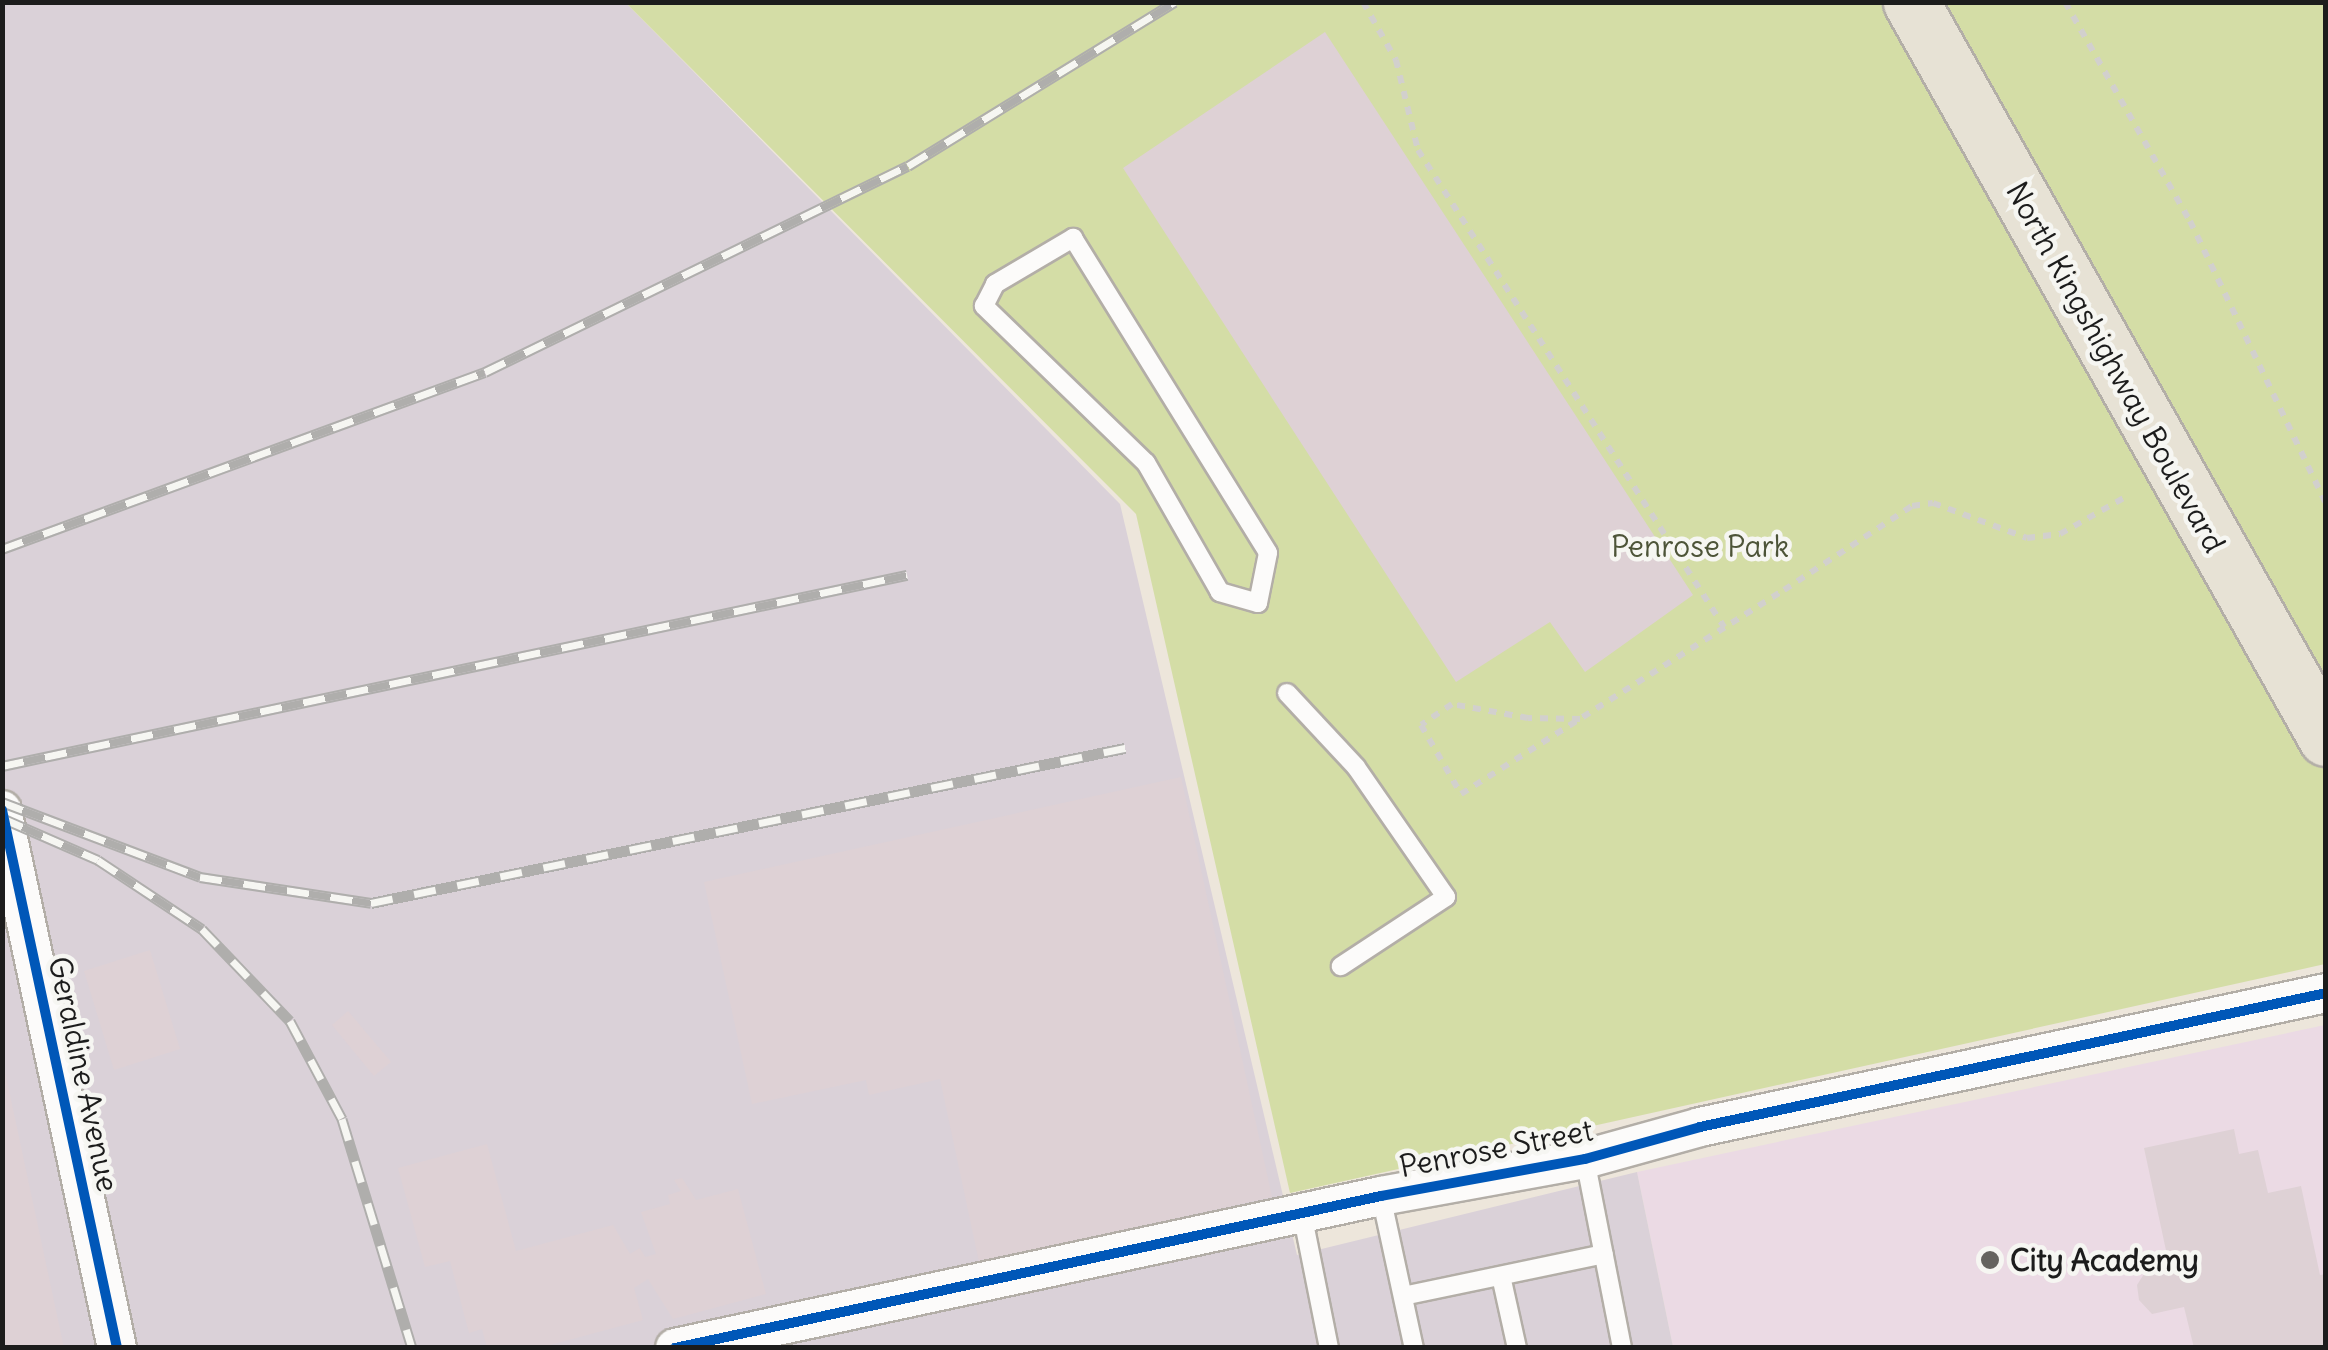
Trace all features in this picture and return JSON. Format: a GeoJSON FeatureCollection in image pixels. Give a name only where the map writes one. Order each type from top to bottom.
{"type":"FeatureCollection","features":[{"type":"Feature","properties":{"kind":"main road","name":"North Kingshighway Boulevard"},"geometry":{"type":"LineString","coordinates":[[1911,2],[2324,740]]}},
{"type":"Feature","properties":{"kind":"street","name":"Geraldine Avenue"},"geometry":{"type":"LineString","coordinates":[[2,810],[14,925],[117,1348]]}},
{"type":"Feature","properties":{"kind":"street","name":"Penrose Street"},"geometry":{"type":"LineString","coordinates":[[675,1348],[1380,1196],[1585,1159],[1716,1124],[2326,993]]}},
{"type":"Feature","properties":{"kind":"lane"},"geometry":{"type":"LineString","coordinates":[[1073,238],[1268,554],[1258,603],[1220,592],[1146,463],[984,306],[995,284],[1073,238]]}},
{"type":"Feature","properties":{"kind":"lane"},"geometry":{"type":"LineString","coordinates":[[1287,693],[1356,767],[1446,897],[1341,966]]}},
{"type":"Feature","properties":{"kind":"lane"},"geometry":{"type":"LineString","coordinates":[[1585,1159],[1622,1348]]}},
{"type":"Feature","properties":{"kind":"lane"},"geometry":{"type":"LineString","coordinates":[[1380,1196],[1414,1348]]}},
{"type":"Feature","properties":{"kind":"lane"},"geometry":{"type":"LineString","coordinates":[[1302,1213],[1330,1348]]}},
{"type":"Feature","properties":{"kind":"lane"},"geometry":{"type":"LineString","coordinates":[[1402,1296],[1604,1254]]}},
{"type":"Feature","properties":{"kind":"lane"},"geometry":{"type":"LineString","coordinates":[[1501,1276],[1516,1348]]}},
{"type":"Feature","properties":{"kind":"path"},"geometry":{"type":"LineString","coordinates":[[1363,2],[1396,60],[1418,150],[1724,627]]}},
{"type":"Feature","properties":{"kind":"path"},"geometry":{"type":"LineString","coordinates":[[2065,2],[2190,222],[2326,503]]}},
{"type":"Feature","properties":{"kind":"path"},"geometry":{"type":"LineString","coordinates":[[1580,718],[1528,718],[1452,704],[1421,725],[1461,794],[1912,506],[1934,503],[2027,538],[2060,534],[2129,494]]}},
{"type":"Feature","properties":{"kind":"shaded area"},"geometry":{"type":"Polygon","coordinates":[[[3,2],[626,3],[1120,504],[1297,1255],[1637,1172],[1673,1347],[3,1348],[3,2]]]}},
{"type":"Feature","properties":{"kind":"shaded area","name":"City Academy"},"geometry":{"type":"Polygon","coordinates":[[[2325,1025],[2325,1347],[1673,1347],[1637,1172],[2325,1025]]]}},
{"type":"Feature","properties":{"kind":"green space","name":"Penrose Park"},"geometry":{"type":"Polygon","coordinates":[[[626,3],[2325,3],[2325,964],[1290,1193],[1136,514],[626,3]]]}},
{"type":"Feature","properties":{"kind":"building"},"geometry":{"type":"Polygon","coordinates":[[[1325,32],[1693,595],[1585,672],[1550,622],[1456,682],[1123,168],[1325,32]]]}},
{"type":"Feature","properties":{"kind":"building"},"geometry":{"type":"Polygon","coordinates":[[[1181,777],[1272,1197],[979,1262],[940,1079],[869,1095],[866,1080],[752,1104],[704,882],[1181,777]]]}},
{"type":"Feature","properties":{"kind":"building"},"geometry":{"type":"Polygon","coordinates":[[[150,950],[180,1049],[114,1070],[84,971],[150,950]]]}},
{"type":"Feature","properties":{"kind":"building"},"geometry":{"type":"Polygon","coordinates":[[[348,1011],[391,1062],[374,1076],[332,1025],[348,1011]]]}},
{"type":"Feature","properties":{"kind":"building"},"geometry":{"type":"Polygon","coordinates":[[[4,1067],[64,1348],[2,1348],[4,1067]]]}},
{"type":"Feature","properties":{"kind":"building","name":"City Academy"},"geometry":{"type":"Polygon","coordinates":[[[2234,1129],[2239,1154],[2258,1150],[2268,1193],[2301,1186],[2320,1275],[2326,1274],[2326,1348],[2194,1348],[2184,1307],[2152,1314],[2139,1300],[2137,1285],[2144,1274],[2170,1269],[2144,1148],[2234,1129]]]}},
{"type":"Feature","properties":{"kind":"building"},"geometry":{"type":"Polygon","coordinates":[[[487,1144],[516,1251],[613,1225],[630,1254],[640,1248],[645,1257],[656,1254],[641,1212],[670,1204],[668,1195],[681,1191],[674,1180],[682,1178],[696,1200],[738,1189],[766,1294],[673,1319],[648,1279],[634,1288],[643,1320],[539,1348],[487,1348],[482,1329],[469,1333],[450,1261],[425,1267],[398,1168],[487,1144]]]}},
{"type":"Feature","properties":{"kind":"railway"},"geometry":{"type":"LineString","coordinates":[[2,549],[485,372],[908,166],[1175,2]]}},
{"type":"Feature","properties":{"kind":"railway"},"geometry":{"type":"LineString","coordinates":[[2,766],[907,575]]}},
{"type":"Feature","properties":{"kind":"railway"},"geometry":{"type":"LineString","coordinates":[[2,802],[200,877],[371,903],[1125,748]]}},
{"type":"Feature","properties":{"kind":"railway"},"geometry":{"type":"LineString","coordinates":[[2,818],[98,860],[202,929],[290,1021],[342,1119],[412,1348]]}},
{"type":"Feature","properties":{"kind":"cycle path"},"geometry":{"type":"LineString","coordinates":[[2,810],[117,1348]]}},
{"type":"Feature","properties":{"kind":"cycle path"},"geometry":{"type":"LineString","coordinates":[[675,1348],[1381,1196],[1585,1159],[1700,1127],[2326,993]]}},
{"type":"Feature","properties":{"kind":"place","name":"City Academy"},"geometry":{"type":"Point","coordinates":[1990,1260]}}]}
